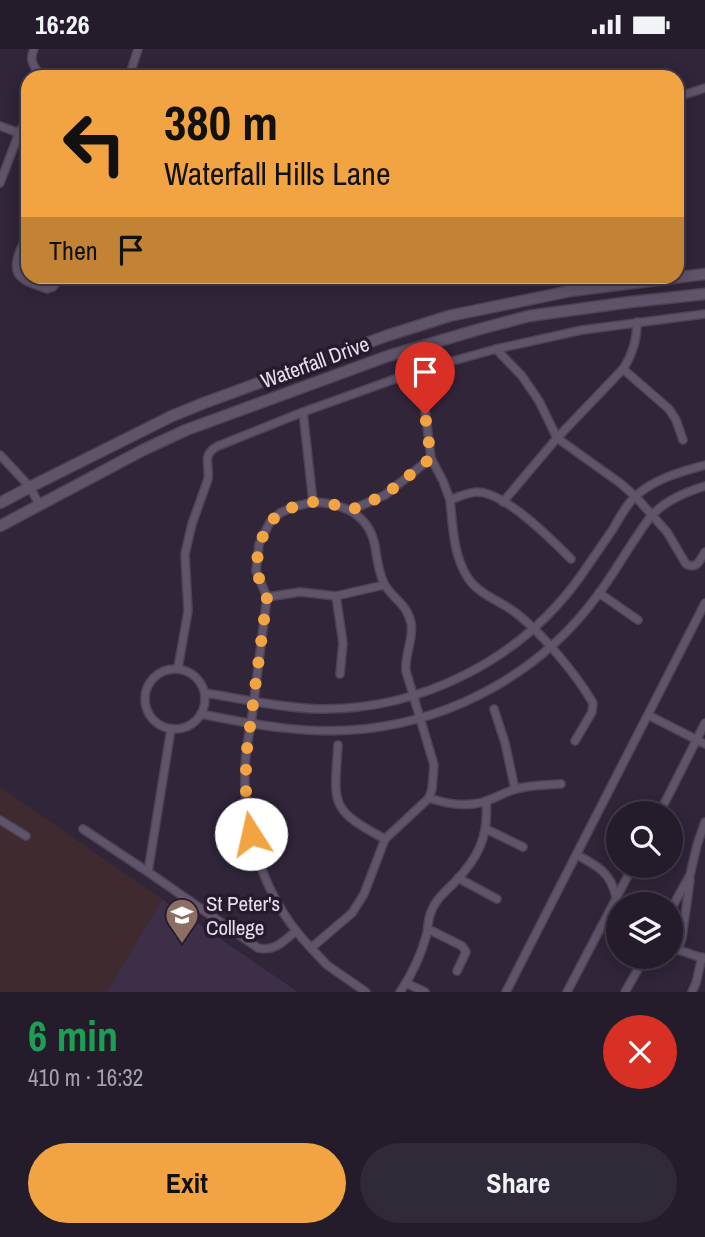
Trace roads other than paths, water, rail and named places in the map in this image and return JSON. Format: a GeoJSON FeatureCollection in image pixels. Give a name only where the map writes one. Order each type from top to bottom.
{"type":"FeatureCollection","features":[{"type":"Feature","properties":{"kind":"main road","name":"Waterfall Drive"},"geometry":{"type":"LineString","coordinates":[[684,277],[705,274]]}},
{"type":"Feature","properties":{"kind":"main road","name":"Waterfall Drive"},"geometry":{"type":"LineString","coordinates":[[0,503],[141,431],[204,403],[386,335],[449,316],[570,291],[626,284]]}},
{"type":"Feature","properties":{"kind":"main road","name":"Waterfall Drive"},"geometry":{"type":"LineString","coordinates":[[0,526],[38,504],[186,430],[388,356],[529,316],[705,294]]}},
{"type":"Feature","properties":{"kind":"street"},"geometry":{"type":"LineString","coordinates":[[34,49],[31,60],[37,70]]}},
{"type":"Feature","properties":{"kind":"street"},"geometry":{"type":"LineString","coordinates":[[130,70],[138,49]]}},
{"type":"Feature","properties":{"kind":"street"},"geometry":{"type":"LineString","coordinates":[[684,95],[705,88]]}},
{"type":"Feature","properties":{"kind":"street"},"geometry":{"type":"LineString","coordinates":[[0,126],[19,133]]}},
{"type":"Feature","properties":{"kind":"street"},"geometry":{"type":"LineString","coordinates":[[0,183],[21,129]]}},
{"type":"Feature","properties":{"kind":"street"},"geometry":{"type":"LineString","coordinates":[[21,250],[16,268],[21,277]]}},
{"type":"Feature","properties":{"kind":"street"},"geometry":{"type":"LineString","coordinates":[[34,284],[47,289],[54,284]]}},
{"type":"Feature","properties":{"kind":"street"},"geometry":{"type":"LineString","coordinates":[[178,668],[188,611],[185,554],[192,524],[208,479],[206,459],[218,446],[420,370],[496,349],[582,330],[705,314]]}},
{"type":"Feature","properties":{"kind":"street"},"geometry":{"type":"LineString","coordinates":[[503,502],[557,438],[623,369],[635,346],[637,322]]}},
{"type":"Feature","properties":{"kind":"street"},"geometry":{"type":"LineString","coordinates":[[496,349],[522,376],[539,401],[557,438],[635,496],[667,532],[686,564],[694,566],[705,552]]}},
{"type":"Feature","properties":{"kind":"street"},"geometry":{"type":"LineString","coordinates":[[623,369],[668,409],[676,420],[683,440]]}},
{"type":"Feature","properties":{"kind":"street"},"geometry":{"type":"LineString","coordinates":[[420,370],[431,458],[450,500],[455,549],[460,564],[469,580],[534,628],[573,674],[593,703],[592,712],[575,741]]}},
{"type":"Feature","properties":{"kind":"street"},"geometry":{"type":"LineString","coordinates":[[303,412],[313,502]]}},
{"type":"Feature","properties":{"kind":"street"},"geometry":{"type":"LineString","coordinates":[[0,455],[30,487],[38,504]]}},
{"type":"Feature","properties":{"kind":"street"},"geometry":{"type":"LineString","coordinates":[[351,510],[385,495],[431,458]]}},
{"type":"Feature","properties":{"kind":"street"},"geometry":{"type":"LineString","coordinates":[[205,693],[319,709],[386,702],[435,689],[478,669],[534,628],[551,612],[578,579],[635,496],[667,477],[705,465]]}},
{"type":"Feature","properties":{"kind":"street"},"geometry":{"type":"LineString","coordinates":[[201,714],[251,724],[301,729],[364,729],[419,719],[474,698],[526,667],[584,614],[652,515],[674,498],[705,486]]}},
{"type":"Feature","properties":{"kind":"street"},"geometry":{"type":"LineString","coordinates":[[450,500],[479,492],[503,502],[541,529],[571,559]]}},
{"type":"Feature","properties":{"kind":"street"},"geometry":{"type":"LineString","coordinates":[[311,948],[344,921],[358,904],[385,839],[429,799],[434,765],[405,663],[412,627],[408,613],[384,585],[377,565],[374,543],[367,527],[351,510],[313,502],[280,513],[270,522],[259,544],[256,571],[267,597],[247,739],[246,805],[258,860],[284,914],[296,931],[311,948],[327,965],[366,992]]}},
{"type":"Feature","properties":{"kind":"street"},"geometry":{"type":"LineString","coordinates":[[267,597],[300,592],[336,596],[384,585]]}},
{"type":"Feature","properties":{"kind":"street"},"geometry":{"type":"LineString","coordinates":[[599,593],[638,620]]}},
{"type":"Feature","properties":{"kind":"street"},"geometry":{"type":"LineString","coordinates":[[336,596],[343,634],[340,674]]}},
{"type":"Feature","properties":{"kind":"street"},"geometry":{"type":"LineString","coordinates":[[506,992],[705,603]]}},
{"type":"Feature","properties":{"kind":"street"},"geometry":{"type":"LineString","coordinates":[[178,668],[198,679],[205,693],[205,704],[195,722],[185,728],[171,729],[155,721],[148,713],[145,692],[149,682],[157,674],[178,668]]}},
{"type":"Feature","properties":{"kind":"street"},"geometry":{"type":"LineString","coordinates":[[494,709],[515,789]]}},
{"type":"Feature","properties":{"kind":"street"},"geometry":{"type":"LineString","coordinates":[[648,715],[705,744]]}},
{"type":"Feature","properties":{"kind":"street"},"geometry":{"type":"LineString","coordinates":[[666,801],[705,723]]}},
{"type":"Feature","properties":{"kind":"street"},"geometry":{"type":"LineString","coordinates":[[148,872],[171,729]]}},
{"type":"Feature","properties":{"kind":"street"},"geometry":{"type":"LineString","coordinates":[[338,745],[335,795],[339,805],[350,818],[385,839]]}},
{"type":"Feature","properties":{"kind":"street"},"geometry":{"type":"LineString","coordinates":[[429,799],[454,805],[468,805],[515,789],[561,784]]}},
{"type":"Feature","properties":{"kind":"street"},"geometry":{"type":"LineString","coordinates":[[400,992],[420,958],[430,914],[436,901],[471,863],[486,829],[486,801]]}},
{"type":"Feature","properties":{"kind":"street"},"geometry":{"type":"LineString","coordinates":[[0,820],[26,836]]}},
{"type":"Feature","properties":{"kind":"street"},"geometry":{"type":"LineString","coordinates":[[683,930],[690,875],[705,822]]}},
{"type":"Feature","properties":{"kind":"street"},"geometry":{"type":"LineString","coordinates":[[83,829],[258,949],[273,948],[296,931]]}},
{"type":"Feature","properties":{"kind":"street"},"geometry":{"type":"LineString","coordinates":[[486,829],[523,847]]}},
{"type":"Feature","properties":{"kind":"street"},"geometry":{"type":"LineString","coordinates":[[577,855],[598,866],[613,884],[615,892]]}},
{"type":"Feature","properties":{"kind":"street"},"geometry":{"type":"LineString","coordinates":[[681,892],[690,875]]}},
{"type":"Feature","properties":{"kind":"street"},"geometry":{"type":"LineString","coordinates":[[458,879],[496,899]]}},
{"type":"Feature","properties":{"kind":"street"},"geometry":{"type":"LineString","coordinates":[[567,992],[606,922]]}},
{"type":"Feature","properties":{"kind":"street"},"geometry":{"type":"LineString","coordinates":[[428,929],[465,949],[457,971]]}},
{"type":"Feature","properties":{"kind":"street"},"geometry":{"type":"LineString","coordinates":[[683,952],[704,958],[692,992]]}},
{"type":"Feature","properties":{"kind":"street"},"geometry":{"type":"LineString","coordinates":[[625,992],[638,969]]}},
{"type":"Feature","properties":{"kind":"street"},"geometry":{"type":"LineString","coordinates":[[406,983],[425,992]]}},
{"type":"Feature","properties":{"kind":"place","name":"St Peter's College"},"geometry":{"type":"Point","coordinates":[182,945]}}]}
